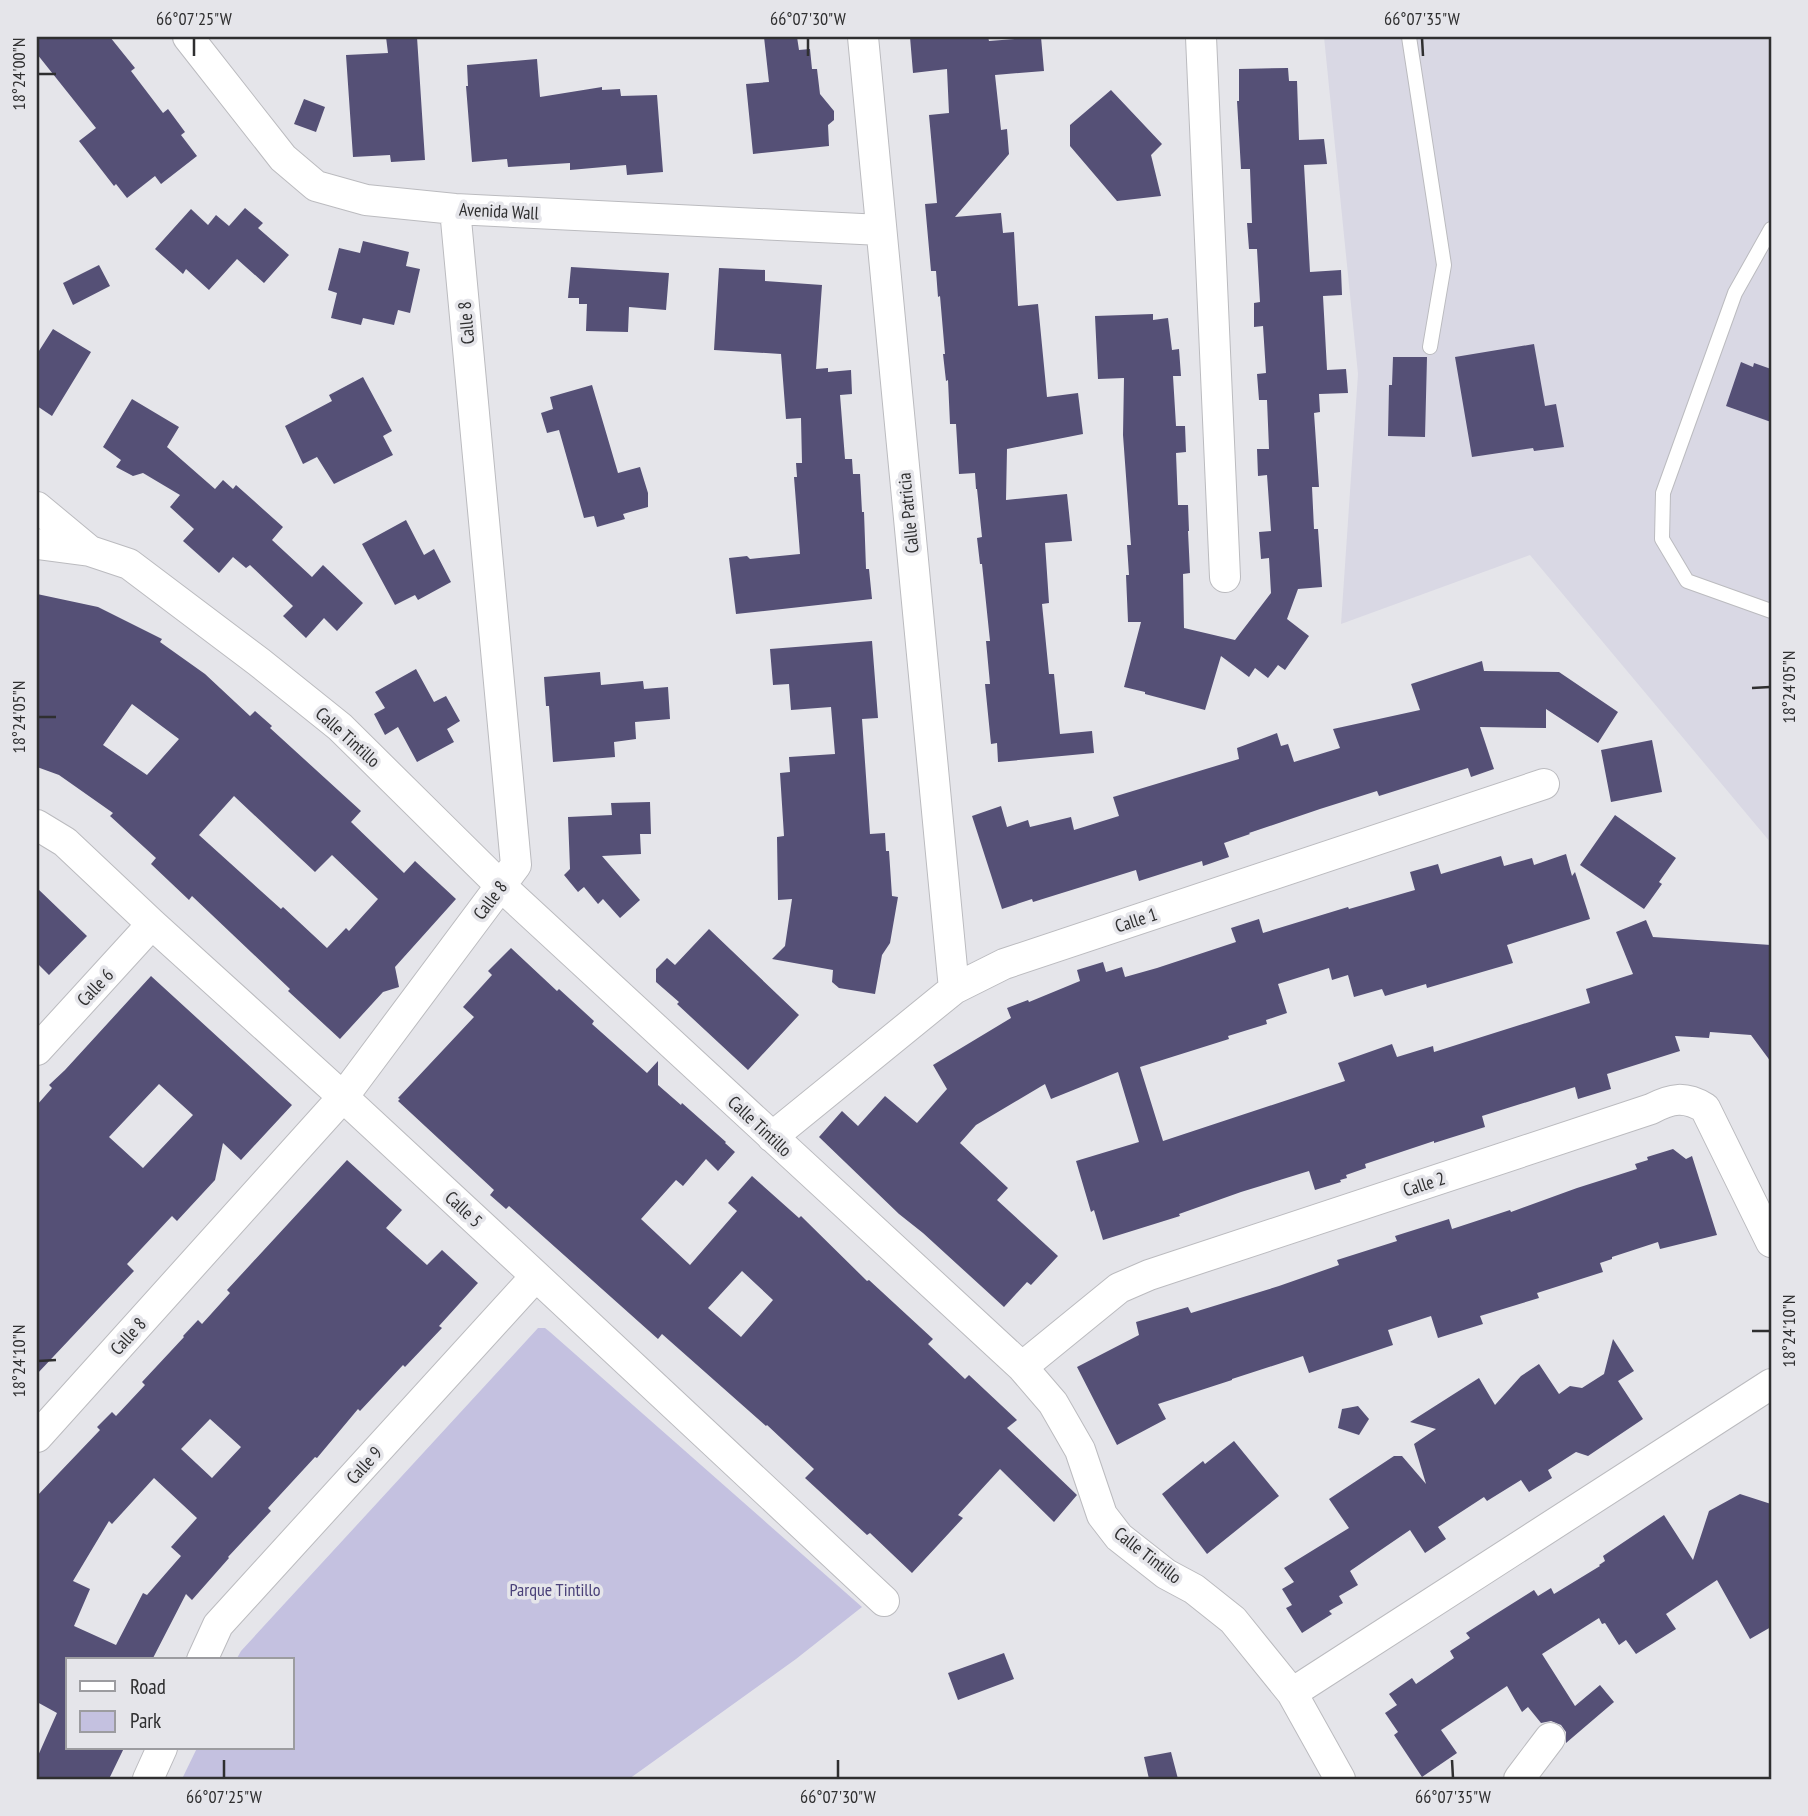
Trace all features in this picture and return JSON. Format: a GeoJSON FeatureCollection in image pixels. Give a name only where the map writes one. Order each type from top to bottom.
{"type":"FeatureCollection","features":[{"type":"Feature","properties":{"kind":"street","name":"Avenida Wall"},"geometry":{"type":"LineString","coordinates":[[188,37],[283,158],[316,186],[366,200],[455,209],[881,230]]}},
{"type":"Feature","properties":{"kind":"street","name":"Calle Patricia"},"geometry":{"type":"LineString","coordinates":[[863,37],[954,989]]}},
{"type":"Feature","properties":{"kind":"street"},"geometry":{"type":"LineString","coordinates":[[1200,37],[1225,577]]}},
{"type":"Feature","properties":{"kind":"street","name":"Calle 8"},"geometry":{"type":"LineString","coordinates":[[37,1437],[343,1097],[516,865],[455,209]]}},
{"type":"Feature","properties":{"kind":"street"},"geometry":{"type":"LineString","coordinates":[[37,507],[90,551]]}},
{"type":"Feature","properties":{"kind":"street"},"geometry":{"type":"LineString","coordinates":[[37,544],[90,551]]}},
{"type":"Feature","properties":{"kind":"street","name":"Calle Tintillo"},"geometry":{"type":"LineString","coordinates":[[90,551],[129,564],[340,727],[501,886],[1022,1367],[1053,1403],[1080,1450],[1102,1515],[1119,1538],[1233,1620],[1292,1693],[1340,1779]]}},
{"type":"Feature","properties":{"kind":"street","name":"Calle 1"},"geometry":{"type":"LineString","coordinates":[[772,1137],[954,989],[1004,964],[1544,784]]}},
{"type":"Feature","properties":{"kind":"street","name":"Calle 5"},"geometry":{"type":"LineString","coordinates":[[37,825],[65,842],[537,1276],[884,1601]]}},
{"type":"Feature","properties":{"kind":"street","name":"Calle 6"},"geometry":{"type":"LineString","coordinates":[[37,1050],[152,924]]}},
{"type":"Feature","properties":{"kind":"street","name":"Calle 2"},"geometry":{"type":"LineString","coordinates":[[1022,1367],[1119,1288],[1149,1275],[1651,1109],[1665,1101],[1692,1100],[1705,1108],[1771,1242]]}},
{"type":"Feature","properties":{"kind":"street","name":"Calle 9"},"geometry":{"type":"LineString","coordinates":[[203,1658],[218,1625],[537,1276]]}},
{"type":"Feature","properties":{"kind":"street"},"geometry":{"type":"LineString","coordinates":[[1292,1693],[1771,1384]]}},
{"type":"Feature","properties":{"kind":"street"},"geometry":{"type":"LineString","coordinates":[[1519,1779],[1550,1738]]}},
{"type":"Feature","properties":{"kind":"street"},"geometry":{"type":"LineString","coordinates":[[148,1779],[161,1750]]}},
{"type":"Feature","properties":{"kind":"lane"},"geometry":{"type":"LineString","coordinates":[[1409,37],[1444,264],[1430,347]]}},
{"type":"Feature","properties":{"kind":"lane"},"geometry":{"type":"LineString","coordinates":[[1771,229],[1735,293],[1667,480],[1663,493],[1662,539],[1687,581],[1771,611]]}},
{"type":"Feature","properties":{"kind":"shaded area"},"geometry":{"type":"Polygon","coordinates":[[[1324,37],[1771,37],[1771,843],[1530,555],[1341,624],[1358,374],[1324,37]]]}},
{"type":"Feature","properties":{"kind":"green space","name":"Parque Tintillo"},"geometry":{"type":"Polygon","coordinates":[[[538,1328],[545,1328],[550,1332],[862,1607],[796,1659],[629,1779],[182,1779],[196,1750],[294,1750],[294,1658],[237,1658],[538,1328]]]}},
{"type":"Feature","properties":{"kind":"building"},"geometry":{"type":"Polygon","coordinates":[[[37,37],[110,37],[135,68],[131,71],[163,113],[168,109],[185,132],[181,135],[197,156],[161,184],[155,176],[127,198],[116,184],[114,186],[79,141],[96,128],[37,54],[37,37]]]}},
{"type":"Feature","properties":{"kind":"building"},"geometry":{"type":"Polygon","coordinates":[[[386,37],[417,37],[425,160],[391,162],[390,155],[353,157],[346,55],[388,53],[386,37]]]}},
{"type":"Feature","properties":{"kind":"building"},"geometry":{"type":"Polygon","coordinates":[[[764,37],[797,37],[799,50],[810,49],[812,69],[817,69],[820,94],[834,111],[834,120],[828,125],[829,146],[753,154],[746,84],[769,82],[764,37]]]}},
{"type":"Feature","properties":{"kind":"building"},"geometry":{"type":"Polygon","coordinates":[[[910,37],[988,37],[989,41],[1041,37],[1044,71],[995,75],[1001,130],[1007,129],[1009,154],[955,217],[1001,213],[1003,233],[1014,232],[1018,306],[1038,304],[1047,397],[1078,393],[1083,434],[1007,449],[1006,500],[1067,494],[1072,541],[1045,543],[1049,603],[1042,604],[1049,674],[1054,674],[1060,734],[1092,731],[1094,753],[998,762],[997,743],[991,744],[985,684],[990,684],[986,641],[990,641],[977,538],[982,537],[977,489],[975,473],[959,474],[956,424],[950,424],[940,296],[938,297],[936,271],[931,271],[925,204],[937,203],[929,115],[949,113],[947,69],[913,73],[910,37]]]}},
{"type":"Feature","properties":{"kind":"building"},"geometry":{"type":"Polygon","coordinates":[[[537,59],[540,97],[602,87],[602,90],[620,89],[621,96],[657,95],[663,172],[627,175],[626,165],[570,170],[570,163],[508,167],[507,159],[472,162],[467,65],[537,59]]]}},
{"type":"Feature","properties":{"kind":"building"},"geometry":{"type":"Polygon","coordinates":[[[1288,68],[1289,81],[1297,81],[1299,140],[1324,139],[1327,164],[1304,165],[1310,272],[1341,270],[1342,295],[1323,296],[1327,370],[1346,369],[1348,393],[1319,394],[1320,412],[1314,413],[1319,487],[1312,487],[1314,529],[1318,529],[1322,587],[1298,589],[1287,619],[1309,636],[1285,670],[1278,665],[1268,678],[1255,668],[1249,677],[1221,656],[1205,710],[1124,687],[1141,622],[1128,622],[1127,545],[1131,545],[1123,435],[1124,378],[1098,379],[1095,316],[1153,314],[1153,320],[1168,318],[1172,350],[1179,349],[1181,376],[1173,376],[1176,426],[1185,426],[1186,452],[1176,453],[1178,505],[1188,505],[1190,573],[1183,574],[1184,628],[1235,640],[1271,593],[1269,558],[1261,559],[1259,532],[1271,531],[1267,475],[1258,476],[1257,449],[1269,449],[1267,400],[1259,400],[1257,374],[1266,373],[1263,326],[1254,327],[1254,303],[1260,302],[1257,249],[1249,249],[1247,223],[1252,223],[1250,169],[1241,169],[1237,101],[1239,69],[1288,68]]]}},
{"type":"Feature","properties":{"kind":"building"},"geometry":{"type":"Polygon","coordinates":[[[1111,90],[1162,144],[1151,155],[1161,196],[1117,201],[1070,146],[1070,125],[1111,90]]]}},
{"type":"Feature","properties":{"kind":"building"},"geometry":{"type":"Polygon","coordinates":[[[304,99],[325,107],[316,132],[294,124],[304,99]]]}},
{"type":"Feature","properties":{"kind":"building"},"geometry":{"type":"Polygon","coordinates":[[[245,208],[263,223],[258,228],[289,255],[264,283],[237,259],[209,290],[186,269],[183,274],[155,249],[191,209],[208,225],[216,215],[229,226],[245,208]]]}},
{"type":"Feature","properties":{"kind":"building"},"geometry":{"type":"Polygon","coordinates":[[[363,241],[409,252],[406,266],[420,269],[410,313],[398,310],[394,325],[363,318],[361,325],[331,318],[337,293],[328,290],[339,248],[360,253],[363,241]]]}},
{"type":"Feature","properties":{"kind":"building"},"geometry":{"type":"Polygon","coordinates":[[[99,265],[110,286],[73,305],[63,283],[99,265]]]}},
{"type":"Feature","properties":{"kind":"building"},"geometry":{"type":"Polygon","coordinates":[[[571,267],[669,273],[666,310],[629,307],[628,332],[586,331],[587,304],[579,304],[579,298],[568,298],[571,267]]]}},
{"type":"Feature","properties":{"kind":"building"},"geometry":{"type":"Polygon","coordinates":[[[719,268],[765,270],[765,281],[822,285],[816,369],[828,368],[828,372],[851,370],[852,394],[840,395],[845,459],[852,459],[853,474],[860,474],[866,569],[869,569],[872,599],[736,614],[729,558],[747,556],[750,559],[800,554],[794,477],[797,477],[796,463],[802,463],[801,418],[786,419],[781,354],[714,350],[719,268]]]}},
{"type":"Feature","properties":{"kind":"building"},"geometry":{"type":"Polygon","coordinates":[[[53,329],[91,352],[52,416],[37,406],[37,354],[53,329]]]}},
{"type":"Feature","properties":{"kind":"building"},"geometry":{"type":"Polygon","coordinates":[[[1534,344],[1545,406],[1556,404],[1564,447],[1534,451],[1533,448],[1472,457],[1455,357],[1534,344]]]}},
{"type":"Feature","properties":{"kind":"building"},"geometry":{"type":"Polygon","coordinates":[[[1393,357],[1427,357],[1425,437],[1388,436],[1389,385],[1392,385],[1393,357]]]}},
{"type":"Feature","properties":{"kind":"building"},"geometry":{"type":"Polygon","coordinates":[[[1741,362],[1753,367],[1754,363],[1771,369],[1771,422],[1726,406],[1741,362]]]}},
{"type":"Feature","properties":{"kind":"building"},"geometry":{"type":"Polygon","coordinates":[[[363,377],[392,431],[383,436],[393,455],[334,484],[317,457],[303,464],[285,426],[332,401],[329,395],[363,377]]]}},
{"type":"Feature","properties":{"kind":"building"},"geometry":{"type":"Polygon","coordinates":[[[592,385],[618,473],[640,467],[648,493],[648,507],[623,514],[625,519],[597,527],[594,516],[584,518],[559,430],[547,433],[541,413],[553,409],[550,397],[592,385]]]}},
{"type":"Feature","properties":{"kind":"building"},"geometry":{"type":"Polygon","coordinates":[[[132,399],[179,427],[167,447],[215,489],[223,480],[233,489],[236,485],[283,527],[272,540],[312,577],[323,565],[363,603],[337,631],[324,618],[306,638],[283,616],[293,606],[250,565],[246,568],[233,557],[219,573],[183,541],[194,529],[170,507],[180,495],[143,473],[133,476],[116,467],[121,460],[103,447],[132,399]]]}},
{"type":"Feature","properties":{"kind":"building"},"geometry":{"type":"Polygon","coordinates":[[[406,520],[424,555],[434,549],[451,582],[418,600],[415,595],[395,605],[362,544],[406,520]]]}},
{"type":"Feature","properties":{"kind":"building"},"geometry":{"type":"Polygon","coordinates":[[[37,594],[98,607],[162,639],[160,642],[205,674],[250,716],[255,711],[361,811],[351,822],[404,873],[415,861],[456,899],[395,967],[399,987],[383,992],[340,1039],[192,896],[189,900],[151,864],[156,858],[110,816],[113,813],[59,775],[37,767],[37,594]],[[132,704],[103,745],[147,775],[179,739],[132,704]],[[234,796],[199,835],[327,948],[346,928],[349,931],[378,899],[332,855],[315,872],[234,796]]]}},
{"type":"Feature","properties":{"kind":"building"},"geometry":{"type":"Polygon","coordinates":[[[872,641],[878,718],[862,719],[870,834],[885,833],[892,896],[898,897],[890,943],[882,955],[875,994],[839,988],[832,982],[833,970],[772,959],[785,946],[792,899],[778,900],[777,837],[784,836],[780,773],[790,772],[789,757],[835,754],[831,707],[791,710],[789,684],[773,685],[770,649],[872,641]]]}},
{"type":"Feature","properties":{"kind":"building"},"geometry":{"type":"Polygon","coordinates":[[[1482,661],[1484,671],[1559,672],[1618,712],[1598,743],[1546,709],[1546,728],[1480,727],[1494,769],[1471,777],[1468,768],[1379,796],[1377,791],[1320,809],[1224,843],[1229,857],[1203,866],[1202,861],[1139,881],[1136,870],[1002,909],[972,816],[1001,806],[1007,827],[1028,820],[1030,827],[1071,817],[1074,830],[1119,816],[1113,797],[1239,759],[1237,748],[1277,733],[1281,746],[1288,744],[1294,762],[1340,748],[1333,729],[1420,710],[1411,684],[1482,661]]]}},
{"type":"Feature","properties":{"kind":"building"},"geometry":{"type":"Polygon","coordinates":[[[416,669],[434,702],[446,696],[460,721],[447,729],[454,742],[417,762],[398,727],[385,735],[374,714],[385,708],[375,692],[416,669]]]}},
{"type":"Feature","properties":{"kind":"building"},"geometry":{"type":"Polygon","coordinates":[[[600,672],[601,685],[643,681],[644,689],[668,687],[670,719],[635,722],[636,739],[614,742],[615,757],[553,762],[544,677],[600,672]]]}},
{"type":"Feature","properties":{"kind":"building"},"geometry":{"type":"Polygon","coordinates":[[[1652,740],[1662,792],[1611,802],[1601,750],[1652,740]]]}},
{"type":"Feature","properties":{"kind":"building"},"geometry":{"type":"Polygon","coordinates":[[[650,802],[651,834],[640,834],[641,854],[602,856],[640,900],[620,918],[603,899],[598,904],[584,887],[578,892],[564,875],[570,869],[568,817],[612,815],[611,803],[650,802]]]}},
{"type":"Feature","properties":{"kind":"building"},"geometry":{"type":"Polygon","coordinates":[[[1615,815],[1676,858],[1644,909],[1580,865],[1615,815]]]}},
{"type":"Feature","properties":{"kind":"building"},"geometry":{"type":"Polygon","coordinates":[[[1566,854],[1572,876],[1575,872],[1590,919],[1507,945],[1513,963],[1427,988],[1426,984],[1385,996],[1382,989],[1354,997],[1348,975],[1332,980],[1329,968],[1278,984],[1287,1013],[1266,1020],[1267,1024],[1140,1067],[1163,1141],[1345,1081],[1338,1063],[1392,1044],[1397,1057],[1433,1046],[1434,1052],[1590,1003],[1586,989],[1633,974],[1616,932],[1646,920],[1653,937],[1771,945],[1771,1062],[1751,1035],[1710,1032],[1709,1038],[1675,1036],[1680,1051],[1607,1074],[1611,1089],[1578,1099],[1575,1087],[1482,1116],[1485,1127],[1365,1164],[1366,1168],[1346,1175],[1347,1178],[1340,1180],[1341,1182],[1315,1190],[1309,1171],[1103,1240],[1094,1210],[1091,1212],[1076,1161],[1139,1142],[1118,1072],[1051,1099],[1045,1084],[976,1125],[960,1143],[1008,1188],[997,1200],[1058,1256],[1031,1285],[1027,1282],[1004,1307],[899,1214],[819,1137],[842,1111],[858,1126],[885,1096],[917,1123],[947,1089],[933,1065],[1011,1018],[1007,1008],[1080,981],[1077,970],[1103,962],[1106,972],[1122,967],[1125,977],[1157,968],[1236,942],[1231,928],[1259,919],[1263,933],[1415,890],[1410,872],[1438,864],[1441,874],[1501,856],[1504,866],[1532,858],[1534,865],[1566,854]]]}},
{"type":"Feature","properties":{"kind":"building"},"geometry":{"type":"Polygon","coordinates":[[[37,888],[87,936],[49,975],[37,963],[37,888]]]}},
{"type":"Feature","properties":{"kind":"building"},"geometry":{"type":"Polygon","coordinates":[[[709,929],[799,1015],[748,1070],[656,982],[656,969],[667,958],[675,965],[709,929]]]}},
{"type":"Feature","properties":{"kind":"building"},"geometry":{"type":"Polygon","coordinates":[[[511,948],[594,1021],[592,1024],[647,1073],[658,1061],[658,1085],[681,1105],[682,1103],[735,1152],[718,1171],[706,1159],[683,1186],[676,1180],[641,1219],[690,1265],[737,1211],[728,1203],[752,1176],[799,1218],[801,1216],[867,1281],[933,1339],[928,1344],[965,1379],[969,1375],[1017,1420],[1007,1428],[1077,1495],[1054,1522],[1000,1469],[958,1515],[963,1518],[912,1573],[805,1478],[814,1469],[767,1425],[662,1334],[658,1339],[509,1206],[506,1209],[490,1195],[494,1190],[398,1101],[474,1017],[463,1007],[492,975],[488,971],[511,948]],[[742,1271],[708,1308],[741,1337],[773,1300],[742,1271]]]}},
{"type":"Feature","properties":{"kind":"building"},"geometry":{"type":"Polygon","coordinates":[[[151,976],[292,1105],[241,1160],[223,1143],[215,1180],[177,1221],[172,1216],[127,1264],[134,1271],[37,1374],[37,1105],[52,1088],[49,1085],[151,976]],[[159,1084],[109,1137],[143,1168],[193,1115],[159,1084]]]}},
{"type":"Feature","properties":{"kind":"building"},"geometry":{"type":"Polygon","coordinates":[[[1673,1149],[1686,1159],[1692,1156],[1717,1235],[1660,1249],[1658,1242],[1612,1257],[1600,1263],[1603,1272],[1537,1293],[1539,1298],[1480,1316],[1483,1324],[1438,1338],[1431,1316],[1388,1330],[1393,1345],[1309,1373],[1303,1356],[1232,1379],[1158,1404],[1166,1419],[1117,1445],[1077,1367],[1139,1335],[1136,1322],[1188,1307],[1191,1313],[1279,1286],[1339,1265],[1337,1260],[1397,1241],[1395,1236],[1449,1219],[1452,1229],[1510,1210],[1511,1212],[1637,1169],[1635,1164],[1648,1160],[1647,1157],[1673,1149]]]}},
{"type":"Feature","properties":{"kind":"building"},"geometry":{"type":"Polygon","coordinates":[[[347,1160],[402,1210],[386,1228],[427,1265],[442,1250],[478,1283],[439,1326],[442,1328],[360,1411],[358,1409],[317,1458],[315,1457],[268,1508],[271,1511],[192,1600],[186,1594],[153,1658],[66,1658],[66,1750],[123,1750],[109,1779],[37,1779],[37,1758],[57,1713],[37,1702],[37,1496],[100,1430],[97,1427],[112,1412],[116,1416],[145,1385],[142,1382],[198,1320],[202,1324],[230,1293],[227,1290],[347,1160]],[[210,1419],[181,1449],[212,1478],[241,1447],[210,1419]],[[154,1478],[112,1524],[109,1521],[73,1581],[90,1589],[74,1626],[116,1645],[143,1593],[147,1595],[181,1556],[171,1547],[197,1518],[154,1478]]]}},
{"type":"Feature","properties":{"kind":"building"},"geometry":{"type":"Polygon","coordinates":[[[1613,1339],[1634,1371],[1618,1381],[1643,1419],[1588,1456],[1576,1452],[1548,1470],[1552,1478],[1529,1492],[1521,1480],[1487,1501],[1484,1497],[1438,1527],[1446,1539],[1425,1553],[1410,1530],[1350,1571],[1358,1585],[1339,1596],[1343,1603],[1329,1611],[1332,1614],[1302,1633],[1286,1608],[1292,1605],[1282,1589],[1294,1582],[1284,1568],[1349,1528],[1329,1499],[1394,1456],[1402,1456],[1426,1484],[1414,1444],[1436,1429],[1410,1422],[1479,1378],[1495,1405],[1521,1376],[1539,1364],[1559,1394],[1570,1386],[1582,1388],[1604,1374],[1613,1339]]]}},
{"type":"Feature","properties":{"kind":"building"},"geometry":{"type":"Polygon","coordinates":[[[1358,1406],[1369,1419],[1359,1435],[1338,1428],[1342,1409],[1358,1406]]]}},
{"type":"Feature","properties":{"kind":"building"},"geometry":{"type":"Polygon","coordinates":[[[1234,1441],[1279,1496],[1207,1554],[1162,1494],[1203,1461],[1205,1464],[1234,1441]]]}},
{"type":"Feature","properties":{"kind":"building"},"geometry":{"type":"Polygon","coordinates":[[[1740,1494],[1771,1504],[1771,1627],[1750,1639],[1717,1580],[1666,1614],[1676,1629],[1636,1654],[1626,1640],[1619,1645],[1599,1618],[1542,1654],[1575,1706],[1600,1685],[1614,1702],[1566,1743],[1566,1732],[1561,1725],[1551,1721],[1541,1723],[1528,1707],[1522,1712],[1507,1686],[1441,1730],[1457,1753],[1422,1777],[1394,1735],[1398,1732],[1385,1713],[1397,1705],[1389,1694],[1412,1678],[1416,1684],[1454,1658],[1450,1651],[1470,1638],[1466,1633],[1534,1590],[1538,1596],[1551,1588],[1554,1594],[1600,1566],[1605,1561],[1603,1556],[1664,1515],[1693,1560],[1709,1511],[1740,1494]]]}},
{"type":"Feature","properties":{"kind":"building"},"geometry":{"type":"Polygon","coordinates":[[[1004,1653],[1014,1679],[958,1700],[948,1673],[1004,1653]]]}},
{"type":"Feature","properties":{"kind":"building"},"geometry":{"type":"Polygon","coordinates":[[[1171,1752],[1178,1779],[1149,1779],[1144,1757],[1171,1752]]]}}]}
